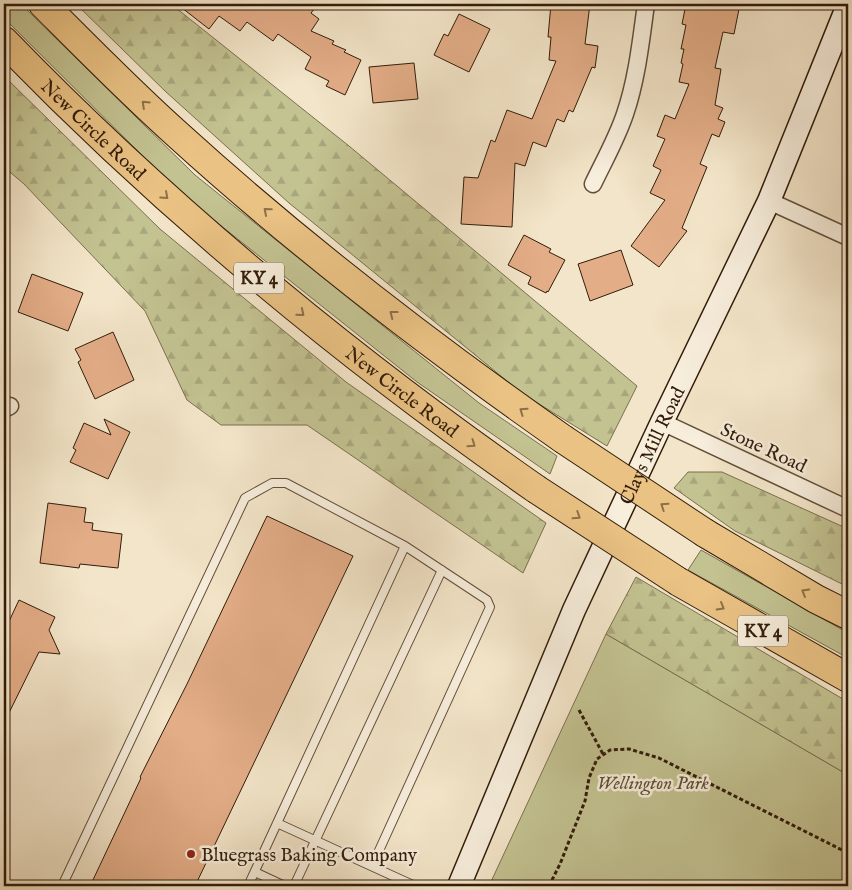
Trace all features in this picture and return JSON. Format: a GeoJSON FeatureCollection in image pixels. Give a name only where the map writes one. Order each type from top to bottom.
{"type":"FeatureCollection","features":[{"type":"Feature","properties":{"kind":"highway","name":"KY 4"},"geometry":{"type":"LineString","coordinates":[[43,4],[178,135],[326,262],[422,336],[563,439],[705,533],[848,616]]}},
{"type":"Feature","properties":{"kind":"highway","name":"New Circle Road"},"geometry":{"type":"LineString","coordinates":[[4,41],[120,154],[209,236],[376,373],[468,442],[536,489],[679,582],[848,678]]}},
{"type":"Feature","properties":{"kind":"main road","name":"Clays Mill Road"},"geometry":{"type":"LineString","coordinates":[[459,886],[574,610],[769,201],[848,5]]}},
{"type":"Feature","properties":{"kind":"street"},"geometry":{"type":"LineString","coordinates":[[593,184],[625,114],[632,89],[646,4]]}},
{"type":"Feature","properties":{"kind":"street"},"geometry":{"type":"LineString","coordinates":[[769,201],[848,236]]}},
{"type":"Feature","properties":{"kind":"street","name":"Stone Road"},"geometry":{"type":"LineString","coordinates":[[662,422],[848,508]]}},
{"type":"Feature","properties":{"kind":"lane"},"geometry":{"type":"LineString","coordinates":[[62,886],[245,498],[272,483],[286,483],[405,546],[487,600],[490,607],[372,866]]}},
{"type":"Feature","properties":{"kind":"lane"},"geometry":{"type":"LineString","coordinates":[[248,886],[405,546]]}},
{"type":"Feature","properties":{"kind":"lane"},"geometry":{"type":"LineString","coordinates":[[294,886],[442,570]]}},
{"type":"Feature","properties":{"kind":"lane"},"geometry":{"type":"LineString","coordinates":[[277,823],[415,886]]}},
{"type":"Feature","properties":{"kind":"lane"},"geometry":{"type":"LineString","coordinates":[[255,872],[284,886]]}},
{"type":"Feature","properties":{"kind":"path"},"geometry":{"type":"LineString","coordinates":[[579,710],[603,754]]}},
{"type":"Feature","properties":{"kind":"path"},"geometry":{"type":"LineString","coordinates":[[549,886],[560,864],[585,801],[589,778],[597,759],[610,750],[629,749],[659,758],[848,853]]}},
{"type":"Feature","properties":{"kind":"green space"},"geometry":{"type":"Polygon","coordinates":[[[4,4],[21,4],[195,175],[479,403],[557,456],[550,474],[417,382],[180,193],[4,18],[4,4]]]}},
{"type":"Feature","properties":{"kind":"green space"},"geometry":{"type":"Polygon","coordinates":[[[76,4],[171,4],[349,146],[637,386],[607,446],[523,394],[289,203],[165,91],[76,4]]]}},
{"type":"Feature","properties":{"kind":"green space"},"geometry":{"type":"Polygon","coordinates":[[[4,76],[160,229],[346,382],[546,523],[523,573],[307,425],[221,425],[187,400],[145,311],[24,184],[4,167],[4,76]]]}},
{"type":"Feature","properties":{"kind":"green space"},"geometry":{"type":"Polygon","coordinates":[[[688,472],[722,472],[848,529],[848,587],[735,531],[674,488],[688,472]]]}},
{"type":"Feature","properties":{"kind":"green space"},"geometry":{"type":"Polygon","coordinates":[[[701,550],[848,633],[848,658],[688,570],[701,550]]]}},
{"type":"Feature","properties":{"kind":"green space"},"geometry":{"type":"Polygon","coordinates":[[[636,577],[848,702],[848,775],[606,634],[636,577]]]}},
{"type":"Feature","properties":{"kind":"green space","name":"Wellington Park"},"geometry":{"type":"Polygon","coordinates":[[[606,634],[848,775],[848,886],[489,886],[606,634]]]}},
{"type":"Feature","properties":{"kind":"building"},"geometry":{"type":"Polygon","coordinates":[[[177,4],[318,4],[311,13],[319,19],[311,31],[334,41],[332,44],[346,50],[344,52],[361,60],[345,95],[326,86],[329,81],[305,69],[311,57],[278,34],[273,41],[247,22],[240,31],[219,16],[209,29],[177,4]]]}},
{"type":"Feature","properties":{"kind":"building"},"geometry":{"type":"Polygon","coordinates":[[[551,4],[590,4],[585,44],[598,46],[595,68],[592,67],[573,112],[569,110],[564,122],[557,119],[546,147],[533,142],[525,166],[515,163],[512,227],[461,224],[464,177],[478,178],[491,140],[495,142],[507,110],[532,119],[556,61],[549,60],[551,37],[548,37],[551,4]]]}},
{"type":"Feature","properties":{"kind":"building"},"geometry":{"type":"Polygon","coordinates":[[[686,4],[740,4],[734,34],[723,32],[715,68],[721,69],[715,105],[723,108],[718,119],[725,122],[719,137],[712,134],[700,164],[707,167],[682,228],[687,231],[659,267],[631,246],[665,200],[650,193],[661,170],[653,166],[665,139],[657,136],[665,115],[675,119],[689,84],[679,82],[683,64],[681,63],[684,49],[681,49],[686,25],[682,24],[686,4]]]}},
{"type":"Feature","properties":{"kind":"building"},"geometry":{"type":"Polygon","coordinates":[[[459,14],[490,29],[469,72],[434,55],[444,34],[448,36],[459,14]]]}},
{"type":"Feature","properties":{"kind":"building"},"geometry":{"type":"Polygon","coordinates":[[[414,63],[418,99],[373,103],[369,67],[414,63]]]}},
{"type":"Feature","properties":{"kind":"building"},"geometry":{"type":"Polygon","coordinates":[[[524,235],[551,249],[549,252],[565,260],[546,293],[528,284],[531,277],[508,265],[524,235]]]}},
{"type":"Feature","properties":{"kind":"building"},"geometry":{"type":"Polygon","coordinates":[[[621,250],[633,285],[590,301],[578,264],[621,250]]]}},
{"type":"Feature","properties":{"kind":"building"},"geometry":{"type":"Polygon","coordinates":[[[32,274],[83,293],[68,331],[18,312],[32,274]]]}},
{"type":"Feature","properties":{"kind":"building"},"geometry":{"type":"Polygon","coordinates":[[[113,332],[134,380],[95,399],[78,362],[81,360],[75,349],[113,332]]]}},
{"type":"Feature","properties":{"kind":"building"},"geometry":{"type":"Polygon","coordinates":[[[104,419],[130,432],[108,479],[70,462],[76,450],[73,448],[84,423],[111,435],[104,419]]]}},
{"type":"Feature","properties":{"kind":"building"},"geometry":{"type":"Polygon","coordinates":[[[48,503],[86,508],[84,522],[93,523],[92,530],[122,534],[118,568],[80,564],[79,568],[40,563],[48,503]]]}},
{"type":"Feature","properties":{"kind":"building"},"geometry":{"type":"Polygon","coordinates":[[[267,516],[353,556],[195,886],[101,886],[92,882],[140,777],[187,684],[267,516]]]}},
{"type":"Feature","properties":{"kind":"building"},"geometry":{"type":"Polygon","coordinates":[[[19,600],[55,617],[49,630],[60,654],[39,652],[4,723],[4,632],[19,600]]]}},
{"type":"Feature","properties":{"kind":"place","name":"Bluegrass Baking Company"},"geometry":{"type":"Point","coordinates":[191,854]}}]}
